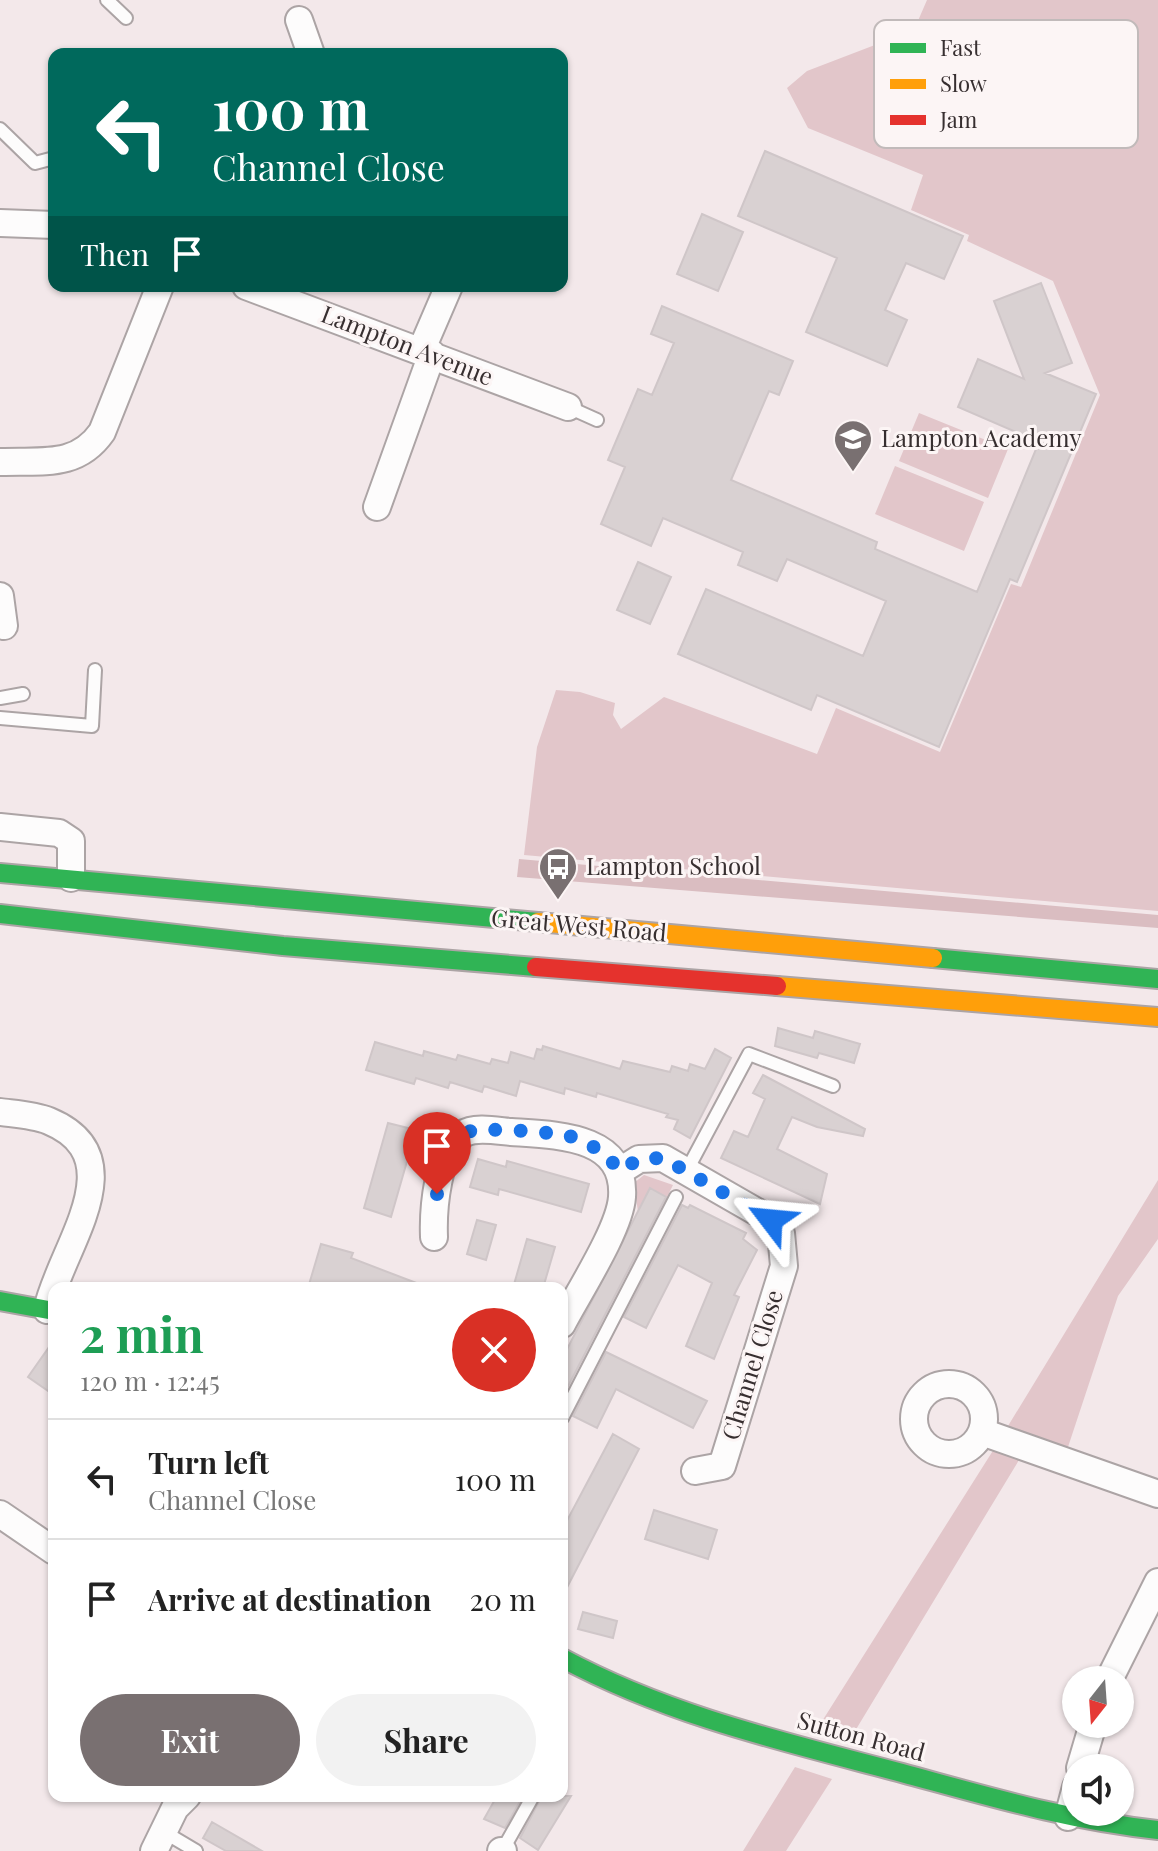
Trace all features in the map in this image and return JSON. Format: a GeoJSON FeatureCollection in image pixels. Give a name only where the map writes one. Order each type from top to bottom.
{"type":"FeatureCollection","features":[{"type":"Feature","properties":{"kind":"main road","name":"Great West Road"},"geometry":{"type":"LineString","coordinates":[[0,873],[72,865],[1158,979]]}},
{"type":"Feature","properties":{"kind":"main road","name":"Great West Road"},"geometry":{"type":"LineString","coordinates":[[0,914],[283,946],[769,982],[1158,1017]]}},
{"type":"Feature","properties":{"kind":"main road"},"geometry":{"type":"LineString","coordinates":[[0,1301],[48,1311]]}},
{"type":"Feature","properties":{"kind":"main road","name":"Sutton Road"},"geometry":{"type":"LineString","coordinates":[[568,1662],[600,1681],[682,1714],[1062,1815]]}},
{"type":"Feature","properties":{"kind":"main road","name":"Sutton Road"},"geometry":{"type":"LineString","coordinates":[[1130,1826],[1158,1830]]}},
{"type":"Feature","properties":{"kind":"street"},"geometry":{"type":"LineString","coordinates":[[299,20],[309,48]]}},
{"type":"Feature","properties":{"kind":"street"},"geometry":{"type":"LineString","coordinates":[[0,223],[48,225]]}},
{"type":"Feature","properties":{"kind":"street"},"geometry":{"type":"LineString","coordinates":[[0,462],[71,459],[89,451],[102,432],[158,292]]}},
{"type":"Feature","properties":{"kind":"street","name":"Lampton Avenue"},"geometry":{"type":"LineString","coordinates":[[262,292],[568,407]]}},
{"type":"Feature","properties":{"kind":"street"},"geometry":{"type":"LineString","coordinates":[[377,507],[447,292]]}},
{"type":"Feature","properties":{"kind":"street"},"geometry":{"type":"LineString","coordinates":[[0,596],[4,626]]}},
{"type":"Feature","properties":{"kind":"street"},"geometry":{"type":"LineString","coordinates":[[0,827],[59,833],[71,841],[72,865]]}},
{"type":"Feature","properties":{"kind":"street"},"geometry":{"type":"LineString","coordinates":[[0,1112],[46,1119],[66,1130],[83,1150],[93,1172],[92,1194],[55,1282]]}},
{"type":"Feature","properties":{"kind":"street"},"geometry":{"type":"LineString","coordinates":[[434,1237],[433,1213],[440,1174],[450,1148],[463,1133],[480,1130],[572,1137],[605,1153],[620,1171],[621,1212],[568,1313]]}},
{"type":"Feature","properties":{"kind":"street","name":"Channel Close"},"geometry":{"type":"LineString","coordinates":[[620,1171],[639,1159],[663,1158],[771,1220],[781,1233],[784,1251],[775,1300],[722,1466],[695,1471]]}},
{"type":"Feature","properties":{"kind":"street"},"geometry":{"type":"LineString","coordinates":[[982,1432],[1158,1494]]}},
{"type":"Feature","properties":{"kind":"street"},"geometry":{"type":"LineString","coordinates":[[0,1514],[48,1547]]}},
{"type":"Feature","properties":{"kind":"street"},"geometry":{"type":"LineString","coordinates":[[1116,1666],[1158,1582]]}},
{"type":"Feature","properties":{"kind":"street"},"geometry":{"type":"LineString","coordinates":[[159,1842],[181,1802]]}},
{"type":"Feature","properties":{"kind":"lane"},"geometry":{"type":"LineString","coordinates":[[107,0],[126,18]]}},
{"type":"Feature","properties":{"kind":"lane"},"geometry":{"type":"LineString","coordinates":[[0,129],[35,163],[48,160]]}},
{"type":"Feature","properties":{"kind":"lane"},"geometry":{"type":"LineString","coordinates":[[568,407],[597,420]]}},
{"type":"Feature","properties":{"kind":"lane"},"geometry":{"type":"LineString","coordinates":[[0,718],[92,726],[95,670]]}},
{"type":"Feature","properties":{"kind":"lane"},"geometry":{"type":"LineString","coordinates":[[0,698],[23,694]]}},
{"type":"Feature","properties":{"kind":"lane"},"geometry":{"type":"LineString","coordinates":[[686,1172],[749,1054],[833,1086]]}},
{"type":"Feature","properties":{"kind":"lane"},"geometry":{"type":"LineString","coordinates":[[568,1406],[676,1197]]}},
{"type":"Feature","properties":{"kind":"lane"},"geometry":{"type":"LineString","coordinates":[[502,1851],[530,1802]]}},
{"type":"Feature","properties":{"kind":"lane"},"geometry":{"type":"LineString","coordinates":[[159,1842],[196,1851]]}},
{"type":"Feature","properties":{"kind":"shaded area"},"geometry":{"type":"Polygon","coordinates":[[[927,0],[1158,0],[1158,911],[524,855],[537,747],[556,690],[580,692],[615,703],[613,715],[621,729],[664,697],[817,754],[836,708],[940,752],[1011,584],[1021,587],[1100,395],[1053,281],[967,241],[969,235],[911,210],[923,175],[808,128],[787,88],[807,71],[874,45],[874,148],[1138,148],[1138,20],[918,20],[927,0]]]}},
{"type":"Feature","properties":{"kind":"shaded area"},"geometry":{"type":"Polygon","coordinates":[[[919,413],[1008,449],[988,498],[899,461],[919,413]]]}},
{"type":"Feature","properties":{"kind":"shaded area"},"geometry":{"type":"Polygon","coordinates":[[[895,466],[984,502],[964,551],[875,514],[895,466]]]}},
{"type":"Feature","properties":{"kind":"shaded area"},"geometry":{"type":"Polygon","coordinates":[[[519,859],[1158,915],[1158,928],[517,877],[519,859]]]}},
{"type":"Feature","properties":{"kind":"shaded area"},"geometry":{"type":"Polygon","coordinates":[[[644,1175],[673,1185],[667,1197],[650,1189],[638,1212],[634,1183],[644,1175]]]}},
{"type":"Feature","properties":{"kind":"shaded area"},"geometry":{"type":"Polygon","coordinates":[[[1158,1180],[1158,1239],[1118,1296],[1068,1447],[1008,1426],[1158,1180]]]}},
{"type":"Feature","properties":{"kind":"shaded area"},"geometry":{"type":"Polygon","coordinates":[[[994,1449],[1019,1460],[852,1736],[819,1726],[994,1449]]]}},
{"type":"Feature","properties":{"kind":"shaded area"},"geometry":{"type":"Polygon","coordinates":[[[795,1767],[832,1779],[786,1851],[743,1851],[795,1767]]]}},
{"type":"Feature","properties":{"kind":"building"},"geometry":{"type":"Polygon","coordinates":[[[765,151],[963,236],[944,279],[906,263],[885,310],[907,320],[887,366],[806,332],[837,258],[738,216],[765,151]]]}},
{"type":"Feature","properties":{"kind":"building"},"geometry":{"type":"Polygon","coordinates":[[[702,214],[743,232],[718,291],[677,274],[702,214]]]}},
{"type":"Feature","properties":{"kind":"building"},"geometry":{"type":"Polygon","coordinates":[[[1041,283],[1072,363],[1045,373],[1096,394],[1017,582],[1010,579],[939,747],[817,695],[811,710],[678,654],[706,589],[863,656],[886,601],[787,559],[777,581],[738,565],[743,552],[663,518],[651,546],[601,524],[625,467],[608,460],[638,389],[652,395],[674,343],[651,334],[662,306],[793,361],[779,395],[769,391],[731,480],[877,542],[875,549],[977,592],[1039,442],[958,407],[978,359],[1024,379],[994,301],[1041,283]]]}},
{"type":"Feature","properties":{"kind":"building"},"geometry":{"type":"Polygon","coordinates":[[[638,562],[671,577],[650,624],[617,610],[638,562]]]}},
{"type":"Feature","properties":{"kind":"building"},"geometry":{"type":"Polygon","coordinates":[[[778,1028],[813,1038],[815,1031],[860,1044],[854,1063],[819,1053],[817,1058],[775,1046],[778,1028]]]}},
{"type":"Feature","properties":{"kind":"building"},"geometry":{"type":"Polygon","coordinates":[[[375,1042],[423,1056],[424,1051],[456,1060],[458,1055],[490,1064],[492,1059],[508,1063],[511,1052],[534,1059],[537,1049],[542,1050],[543,1046],[620,1069],[623,1061],[670,1072],[672,1066],[688,1071],[690,1064],[705,1069],[715,1049],[731,1058],[690,1138],[674,1129],[678,1120],[666,1117],[668,1114],[597,1093],[596,1097],[565,1088],[564,1094],[520,1081],[516,1096],[484,1086],[482,1092],[450,1082],[448,1088],[416,1078],[414,1084],[366,1070],[375,1042]]]}},
{"type":"Feature","properties":{"kind":"building"},"geometry":{"type":"Polygon","coordinates":[[[763,1075],[865,1129],[863,1136],[817,1127],[792,1117],[777,1149],[827,1174],[820,1204],[721,1158],[734,1131],[748,1137],[765,1099],[753,1093],[763,1075]]]}},
{"type":"Feature","properties":{"kind":"building"},"geometry":{"type":"Polygon","coordinates":[[[388,1123],[416,1130],[391,1217],[364,1208],[388,1123]]]}},
{"type":"Feature","properties":{"kind":"building"},"geometry":{"type":"Polygon","coordinates":[[[478,1159],[506,1167],[507,1161],[589,1184],[581,1212],[499,1189],[498,1195],[470,1187],[478,1159]]]}},
{"type":"Feature","properties":{"kind":"building"},"geometry":{"type":"Polygon","coordinates":[[[650,1188],[666,1197],[568,1386],[568,1347],[650,1188]]]}},
{"type":"Feature","properties":{"kind":"building"},"geometry":{"type":"Polygon","coordinates":[[[682,1205],[688,1208],[690,1205],[746,1233],[743,1239],[757,1250],[734,1295],[739,1297],[714,1359],[686,1346],[712,1283],[678,1265],[646,1328],[624,1317],[682,1205]]]}},
{"type":"Feature","properties":{"kind":"building"},"geometry":{"type":"Polygon","coordinates":[[[477,1220],[496,1225],[486,1260],[467,1254],[477,1220]]]}},
{"type":"Feature","properties":{"kind":"building"},"geometry":{"type":"Polygon","coordinates":[[[527,1239],[555,1247],[545,1282],[515,1282],[527,1239]]]}},
{"type":"Feature","properties":{"kind":"building"},"geometry":{"type":"Polygon","coordinates":[[[321,1244],[353,1253],[351,1258],[414,1282],[310,1282],[321,1244]]]}},
{"type":"Feature","properties":{"kind":"building"},"geometry":{"type":"Polygon","coordinates":[[[48,1349],[48,1391],[28,1377],[48,1349]]]}},
{"type":"Feature","properties":{"kind":"building"},"geometry":{"type":"Polygon","coordinates":[[[606,1352],[707,1401],[693,1428],[616,1389],[597,1428],[573,1416],[606,1352]]]}},
{"type":"Feature","properties":{"kind":"building"},"geometry":{"type":"Polygon","coordinates":[[[613,1434],[639,1449],[568,1585],[568,1519],[613,1434]]]}},
{"type":"Feature","properties":{"kind":"building"},"geometry":{"type":"Polygon","coordinates":[[[654,1510],[717,1530],[708,1559],[645,1539],[654,1510]]]}},
{"type":"Feature","properties":{"kind":"building"},"geometry":{"type":"Polygon","coordinates":[[[583,1612],[617,1621],[613,1638],[578,1629],[583,1612]]]}},
{"type":"Feature","properties":{"kind":"building"},"geometry":{"type":"Polygon","coordinates":[[[494,1802],[520,1802],[505,1828],[484,1819],[494,1802]]]}},
{"type":"Feature","properties":{"kind":"building"},"geometry":{"type":"Polygon","coordinates":[[[539,1802],[567,1802],[538,1850],[520,1838],[539,1802]]]}},
{"type":"Feature","properties":{"kind":"building"},"geometry":{"type":"Polygon","coordinates":[[[212,1822],[262,1851],[226,1851],[203,1838],[212,1822]]]}},
{"type":"Feature","properties":{"kind":"traffic: fast"},"geometry":{"type":"LineString","coordinates":[[0,873],[538,922]]}},
{"type":"Feature","properties":{"kind":"traffic: fast"},"geometry":{"type":"LineString","coordinates":[[0,914],[283,946],[536,967]]}},
{"type":"Feature","properties":{"kind":"traffic: fast"},"geometry":{"type":"LineString","coordinates":[[933,958],[1158,979]]}},
{"type":"Feature","properties":{"kind":"traffic: fast"},"geometry":{"type":"LineString","coordinates":[[0,1301],[48,1310]]}},
{"type":"Feature","properties":{"kind":"traffic: fast"},"geometry":{"type":"LineString","coordinates":[[568,1661],[644,1696],[729,1726],[1029,1807],[1093,1821],[1158,1830]]}},
{"type":"Feature","properties":{"kind":"traffic: slow"},"geometry":{"type":"LineString","coordinates":[[538,922],[933,958]]}},
{"type":"Feature","properties":{"kind":"traffic: slow"},"geometry":{"type":"LineString","coordinates":[[777,986],[1158,1017]]}},
{"type":"Feature","properties":{"kind":"traffic: jam"},"geometry":{"type":"LineString","coordinates":[[536,967],[777,986]]}},
{"type":"Feature","properties":{"kind":"place","name":"Lampton Academy"},"geometry":{"type":"Point","coordinates":[853,473]}},
{"type":"Feature","properties":{"kind":"place","name":"Lampton School"},"geometry":{"type":"Point","coordinates":[558,901]}},
{"type":"Feature","properties":{"kind":"route"},"geometry":{"type":"LineString","coordinates":[[437,1194],[440,1174],[450,1148],[463,1133],[480,1130],[572,1137],[605,1153],[620,1171],[639,1159],[663,1158],[771,1220]]}}]}
